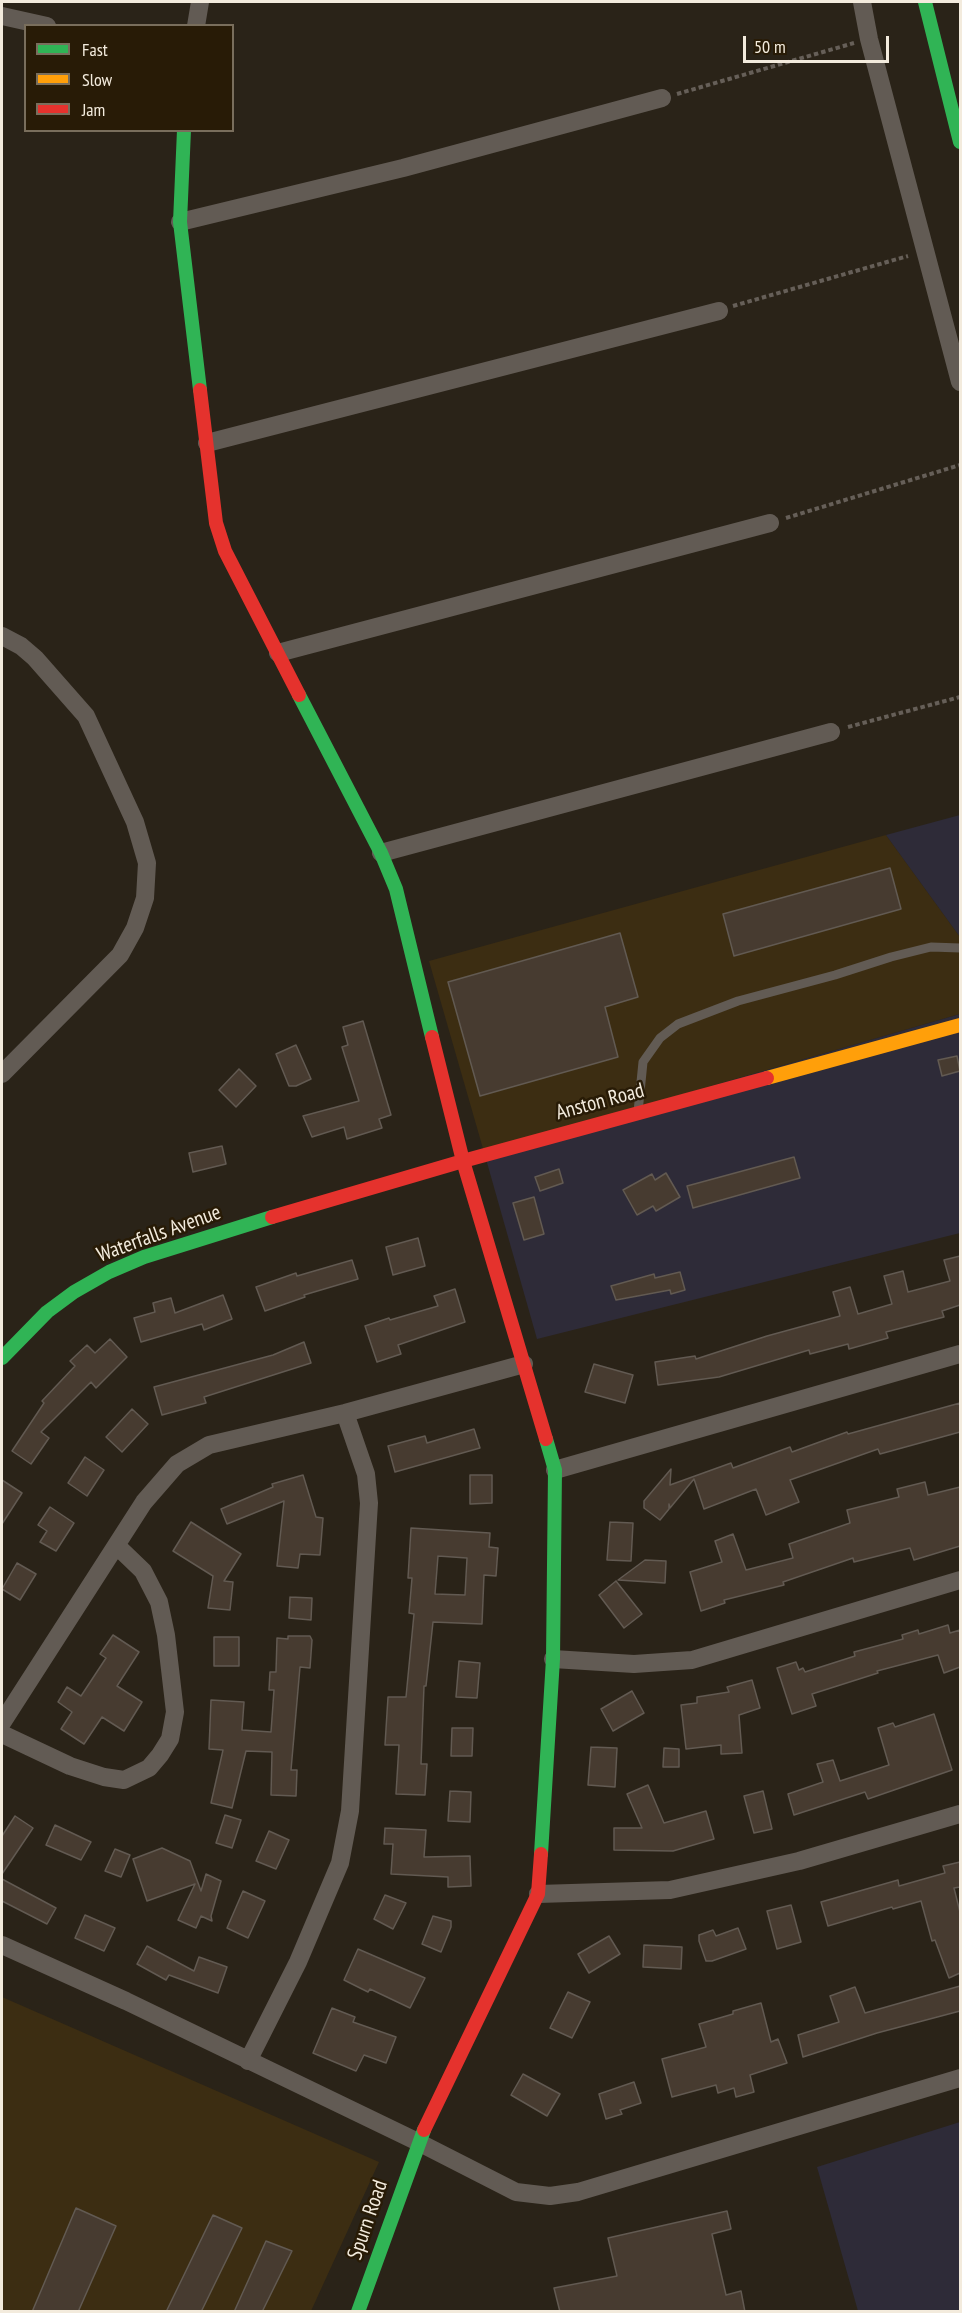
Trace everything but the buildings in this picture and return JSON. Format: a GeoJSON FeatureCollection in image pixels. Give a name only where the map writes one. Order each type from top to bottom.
{"type":"FeatureCollection","features":[{"type":"Feature","properties":{"kind":"main road"},"geometry":{"type":"LineString","coordinates":[[926,2],[960,142]]}},
{"type":"Feature","properties":{"kind":"main road"},"geometry":{"type":"LineString","coordinates":[[184,132],[180,222],[216,523],[225,551],[381,853],[396,889],[463,1161],[555,1470],[553,1659],[538,1894]]}},
{"type":"Feature","properties":{"kind":"main road","name":"Anston Road"},"geometry":{"type":"LineString","coordinates":[[251,1223],[463,1161],[960,1025]]}},
{"type":"Feature","properties":{"kind":"main road","name":"Waterfalls Avenue"},"geometry":{"type":"LineString","coordinates":[[2,1358],[47,1312],[74,1292],[109,1272],[144,1257],[251,1223]]}},
{"type":"Feature","properties":{"kind":"main road","name":"Spurn Road"},"geometry":{"type":"LineString","coordinates":[[358,2312],[417,2142],[538,1894]]}},
{"type":"Feature","properties":{"kind":"street"},"geometry":{"type":"LineString","coordinates":[[196,24],[200,2]]}},
{"type":"Feature","properties":{"kind":"street"},"geometry":{"type":"LineString","coordinates":[[862,2],[869,39],[960,382]]}},
{"type":"Feature","properties":{"kind":"street"},"geometry":{"type":"LineString","coordinates":[[2,16],[38,24]]}},
{"type":"Feature","properties":{"kind":"street"},"geometry":{"type":"LineString","coordinates":[[180,222],[403,168],[662,98]]}},
{"type":"Feature","properties":{"kind":"street"},"geometry":{"type":"LineString","coordinates":[[207,443],[719,310]]}},
{"type":"Feature","properties":{"kind":"street"},"geometry":{"type":"LineString","coordinates":[[278,653],[770,523]]}},
{"type":"Feature","properties":{"kind":"street"},"geometry":{"type":"LineString","coordinates":[[2,636],[21,646],[34,658],[86,716],[135,822],[147,864],[145,898],[135,928],[120,955],[2,1074]]}},
{"type":"Feature","properties":{"kind":"street"},"geometry":{"type":"LineString","coordinates":[[381,853],[831,732]]}},
{"type":"Feature","properties":{"kind":"street"},"geometry":{"type":"LineString","coordinates":[[555,1470],[960,1353]]}},
{"type":"Feature","properties":{"kind":"street"},"geometry":{"type":"LineString","coordinates":[[2,1723],[144,1502],[177,1464],[209,1445],[345,1413],[524,1364]]}},
{"type":"Feature","properties":{"kind":"street"},"geometry":{"type":"LineString","coordinates":[[248,2061],[298,1962],[340,1863],[350,1811],[369,1503],[366,1474],[345,1413]]}},
{"type":"Feature","properties":{"kind":"street"},"geometry":{"type":"LineString","coordinates":[[2,1734],[70,1766],[104,1777],[124,1780],[149,1768],[170,1739],[175,1712],[166,1635],[159,1602],[143,1571],[117,1546]]}},
{"type":"Feature","properties":{"kind":"street"},"geometry":{"type":"LineString","coordinates":[[553,1659],[634,1664],[692,1660],[960,1580]]}},
{"type":"Feature","properties":{"kind":"street"},"geometry":{"type":"LineString","coordinates":[[538,1894],[670,1890],[799,1861],[960,1814]]}},
{"type":"Feature","properties":{"kind":"street"},"geometry":{"type":"LineString","coordinates":[[2,1945],[126,2001],[516,2192],[550,2196],[578,2192],[960,2078]]}},
{"type":"Feature","properties":{"kind":"lane"},"geometry":{"type":"LineString","coordinates":[[638,1113],[643,1062],[660,1038],[678,1024],[738,1001],[835,975],[891,957],[931,947],[960,948]]}},
{"type":"Feature","properties":{"kind":"path"},"geometry":{"type":"LineString","coordinates":[[662,98],[869,39]]}},
{"type":"Feature","properties":{"kind":"path"},"geometry":{"type":"LineString","coordinates":[[719,310],[926,250]]}},
{"type":"Feature","properties":{"kind":"path"},"geometry":{"type":"LineString","coordinates":[[770,523],[960,465]]}},
{"type":"Feature","properties":{"kind":"path"},"geometry":{"type":"LineString","coordinates":[[831,732],[960,697]]}},
{"type":"Feature","properties":{"kind":"shaded area"},"geometry":{"type":"Polygon","coordinates":[[[960,815],[960,937],[886,835],[960,815]]]}},
{"type":"Feature","properties":{"kind":"shaded area"},"geometry":{"type":"Polygon","coordinates":[[[886,835],[960,937],[960,1014],[484,1152],[429,961],[886,835]]]}},
{"type":"Feature","properties":{"kind":"shaded area"},"geometry":{"type":"Polygon","coordinates":[[[960,1014],[960,1233],[537,1339],[484,1152],[960,1014]]]}},
{"type":"Feature","properties":{"kind":"shaded area"},"geometry":{"type":"Polygon","coordinates":[[[2,1997],[379,2162],[311,2311],[2,2311],[2,1997]]]}},
{"type":"Feature","properties":{"kind":"shaded area"},"geometry":{"type":"Polygon","coordinates":[[[960,2122],[960,2311],[858,2311],[817,2167],[960,2122]]]}},
{"type":"Feature","properties":{"kind":"traffic: fast"},"geometry":{"type":"LineString","coordinates":[[925,2],[960,142]]}},
{"type":"Feature","properties":{"kind":"traffic: fast"},"geometry":{"type":"LineString","coordinates":[[184,132],[180,222],[200,390]]}},
{"type":"Feature","properties":{"kind":"traffic: fast"},"geometry":{"type":"LineString","coordinates":[[299,695],[381,853],[396,889],[432,1037]]}},
{"type":"Feature","properties":{"kind":"traffic: fast"},"geometry":{"type":"LineString","coordinates":[[2,1358],[47,1312],[74,1292],[109,1272],[144,1257],[272,1217]]}},
{"type":"Feature","properties":{"kind":"traffic: fast"},"geometry":{"type":"LineString","coordinates":[[541,1854],[553,1659],[555,1470],[546,1439]]}},
{"type":"Feature","properties":{"kind":"traffic: fast"},"geometry":{"type":"LineString","coordinates":[[358,2312],[424,2130]]}},
{"type":"Feature","properties":{"kind":"traffic: slow"},"geometry":{"type":"LineString","coordinates":[[767,1078],[960,1025]]}},
{"type":"Feature","properties":{"kind":"traffic: jam"},"geometry":{"type":"LineString","coordinates":[[200,390],[216,523],[225,551],[299,695]]}},
{"type":"Feature","properties":{"kind":"traffic: jam"},"geometry":{"type":"LineString","coordinates":[[432,1037],[463,1161],[546,1439]]}},
{"type":"Feature","properties":{"kind":"traffic: jam"},"geometry":{"type":"LineString","coordinates":[[272,1217],[463,1161],[767,1078]]}},
{"type":"Feature","properties":{"kind":"traffic: jam"},"geometry":{"type":"LineString","coordinates":[[424,2130],[538,1894],[541,1854]]}}]}
